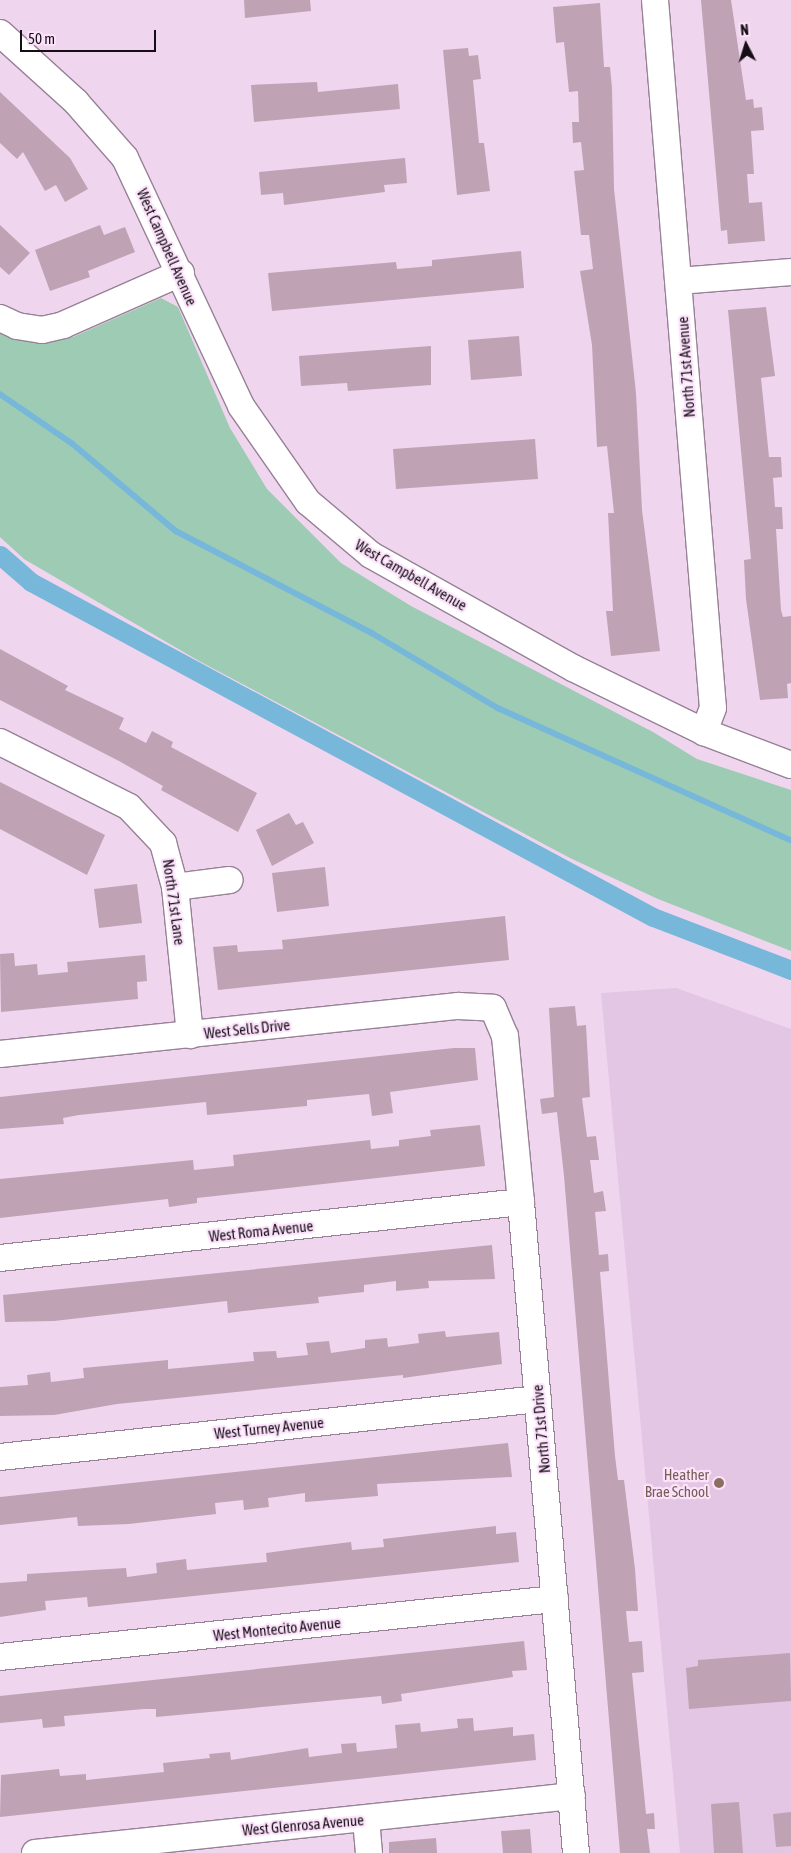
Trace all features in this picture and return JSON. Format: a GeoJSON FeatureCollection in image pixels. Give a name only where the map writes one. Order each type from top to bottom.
{"type":"FeatureCollection","features":[{"type":"Feature","properties":{"kind":"street","name":"North 71st Avenue"},"geometry":{"type":"LineString","coordinates":[[655,0],[713,708],[704,732]]}},
{"type":"Feature","properties":{"kind":"street","name":"West Campbell Avenue"},"geometry":{"type":"LineString","coordinates":[[0,33],[76,102],[125,158],[181,273],[240,406],[287,477],[334,526],[371,554],[556,658],[704,732],[791,765]]}},
{"type":"Feature","properties":{"kind":"street"},"geometry":{"type":"LineString","coordinates":[[679,281],[791,272]]}},
{"type":"Feature","properties":{"kind":"street"},"geometry":{"type":"LineString","coordinates":[[0,318],[17,326],[42,330],[63,325],[181,273]]}},
{"type":"Feature","properties":{"kind":"street","name":"North 71st Lane"},"geometry":{"type":"LineString","coordinates":[[0,742],[129,807],[163,843],[175,887],[190,1035]]}},
{"type":"Feature","properties":{"kind":"street"},"geometry":{"type":"LineString","coordinates":[[175,887],[230,880]]}},
{"type":"Feature","properties":{"kind":"street","name":"West Sells Drive"},"geometry":{"type":"LineString","coordinates":[[0,1054],[458,1006],[493,1008]]}},
{"type":"Feature","properties":{"kind":"street","name":"North 71st Drive"},"geometry":{"type":"LineString","coordinates":[[493,1008],[505,1036],[521,1202],[576,1853]]}},
{"type":"Feature","properties":{"kind":"street","name":"West Roma Avenue"},"geometry":{"type":"LineString","coordinates":[[0,1258],[521,1202]]}},
{"type":"Feature","properties":{"kind":"street","name":"West Turney Avenue"},"geometry":{"type":"LineString","coordinates":[[0,1457],[538,1399]]}},
{"type":"Feature","properties":{"kind":"street","name":"West Montecito Avenue"},"geometry":{"type":"LineString","coordinates":[[0,1657],[555,1600]]}},
{"type":"Feature","properties":{"kind":"street","name":"West Glenrosa Avenue"},"geometry":{"type":"LineString","coordinates":[[35,1853],[168,1846],[366,1819],[572,1796]]}},
{"type":"Feature","properties":{"kind":"street"},"geometry":{"type":"LineString","coordinates":[[366,1819],[369,1853]]}},
{"type":"Feature","properties":{"kind":"shaded area","name":"Heather Brae School"},"geometry":{"type":"Polygon","coordinates":[[[676,988],[791,1029],[791,1853],[680,1853],[601,993],[676,988]]]}},
{"type":"Feature","properties":{"kind":"green space"},"geometry":{"type":"Polygon","coordinates":[[[161,298],[178,307],[230,428],[267,489],[341,563],[411,606],[653,732],[697,759],[791,790],[791,951],[658,899],[570,858],[199,661],[24,559],[0,537],[0,331],[47,341],[73,337],[161,298]]]}},
{"type":"Feature","properties":{"kind":"building"},"geometry":{"type":"Polygon","coordinates":[[[244,0],[310,0],[311,11],[245,18],[244,0]]]}},
{"type":"Feature","properties":{"kind":"building"},"geometry":{"type":"Polygon","coordinates":[[[701,0],[731,0],[746,100],[753,99],[754,108],[762,107],[764,130],[751,131],[754,174],[747,174],[749,203],[762,202],[765,241],[728,244],[727,230],[721,231],[701,0]]]}},
{"type":"Feature","properties":{"kind":"building"},"geometry":{"type":"Polygon","coordinates":[[[600,3],[604,67],[610,67],[612,88],[614,189],[636,393],[642,510],[660,651],[611,656],[606,611],[613,611],[608,513],[614,513],[607,446],[597,447],[592,345],[580,271],[593,269],[589,235],[581,235],[574,171],[584,170],[581,142],[573,143],[572,122],[579,122],[578,91],[569,92],[564,42],[556,43],[553,7],[600,3]]]}},
{"type":"Feature","properties":{"kind":"building"},"geometry":{"type":"Polygon","coordinates":[[[468,48],[469,56],[478,55],[481,79],[473,80],[479,143],[484,143],[490,191],[457,195],[443,50],[468,48]]]}},
{"type":"Feature","properties":{"kind":"building"},"geometry":{"type":"Polygon","coordinates":[[[317,82],[318,92],[398,84],[400,109],[254,122],[251,85],[317,82]]]}},
{"type":"Feature","properties":{"kind":"building"},"geometry":{"type":"Polygon","coordinates":[[[0,92],[70,158],[88,189],[65,202],[56,185],[45,191],[23,152],[17,159],[0,143],[0,92]]]}},
{"type":"Feature","properties":{"kind":"building"},"geometry":{"type":"Polygon","coordinates":[[[405,158],[407,183],[384,185],[385,192],[284,205],[283,193],[261,195],[259,172],[405,158]]]}},
{"type":"Feature","properties":{"kind":"building"},"geometry":{"type":"Polygon","coordinates":[[[0,225],[30,253],[9,275],[0,267],[0,225]]]}},
{"type":"Feature","properties":{"kind":"building"},"geometry":{"type":"Polygon","coordinates":[[[100,225],[104,235],[125,227],[135,252],[88,271],[90,277],[50,291],[35,250],[100,225]]]}},
{"type":"Feature","properties":{"kind":"building"},"geometry":{"type":"Polygon","coordinates":[[[521,251],[524,288],[272,311],[268,273],[396,262],[397,269],[432,266],[432,260],[521,251]]]}},
{"type":"Feature","properties":{"kind":"building"},"geometry":{"type":"Polygon","coordinates":[[[766,307],[775,376],[761,378],[769,457],[781,457],[782,477],[773,478],[775,507],[782,507],[783,529],[776,529],[781,610],[783,617],[791,616],[791,683],[787,684],[788,698],[760,700],[746,599],[744,560],[751,559],[728,310],[766,307]]]}},
{"type":"Feature","properties":{"kind":"building"},"geometry":{"type":"Polygon","coordinates":[[[519,336],[522,376],[471,380],[468,340],[519,336]]]}},
{"type":"Feature","properties":{"kind":"building"},"geometry":{"type":"Polygon","coordinates":[[[431,346],[431,385],[348,391],[347,383],[301,386],[299,356],[431,346]]]}},
{"type":"Feature","properties":{"kind":"building"},"geometry":{"type":"Polygon","coordinates":[[[535,439],[538,479],[396,489],[393,449],[535,439]]]}},
{"type":"Feature","properties":{"kind":"building"},"geometry":{"type":"Polygon","coordinates":[[[0,649],[68,686],[65,690],[124,718],[119,729],[146,743],[152,731],[173,742],[171,747],[257,793],[238,832],[161,790],[163,786],[119,761],[0,700],[0,649]]]}},
{"type":"Feature","properties":{"kind":"building"},"geometry":{"type":"Polygon","coordinates":[[[0,782],[105,835],[87,875],[0,829],[0,782]]]}},
{"type":"Feature","properties":{"kind":"building"},"geometry":{"type":"Polygon","coordinates":[[[289,813],[296,825],[303,822],[314,843],[272,866],[256,830],[289,813]]]}},
{"type":"Feature","properties":{"kind":"building"},"geometry":{"type":"Polygon","coordinates":[[[325,867],[329,906],[277,912],[272,873],[325,867]]]}},
{"type":"Feature","properties":{"kind":"building"},"geometry":{"type":"Polygon","coordinates":[[[137,884],[142,923],[99,928],[94,889],[137,884]]]}},
{"type":"Feature","properties":{"kind":"building"},"geometry":{"type":"Polygon","coordinates":[[[505,916],[509,960],[218,990],[213,947],[237,945],[238,952],[283,949],[282,940],[505,916]]]}},
{"type":"Feature","properties":{"kind":"building"},"geometry":{"type":"Polygon","coordinates":[[[14,953],[15,966],[37,964],[38,975],[68,972],[67,962],[145,955],[147,981],[137,982],[138,999],[1,1012],[0,954],[14,953]]]}},
{"type":"Feature","properties":{"kind":"building"},"geometry":{"type":"Polygon","coordinates":[[[575,1006],[577,1026],[586,1025],[590,1097],[582,1098],[587,1137],[596,1136],[599,1160],[590,1160],[594,1193],[603,1191],[606,1211],[595,1212],[599,1255],[608,1254],[609,1271],[600,1272],[615,1456],[618,1480],[624,1480],[635,1569],[638,1611],[626,1611],[629,1642],[642,1641],[644,1672],[632,1673],[646,1814],[654,1813],[655,1829],[647,1829],[650,1853],[620,1853],[564,1176],[557,1112],[542,1114],[540,1099],[554,1097],[549,1008],[575,1006]]]}},
{"type":"Feature","properties":{"kind":"building"},"geometry":{"type":"Polygon","coordinates":[[[454,1048],[475,1048],[478,1080],[390,1092],[393,1113],[372,1116],[369,1094],[307,1100],[307,1106],[207,1115],[206,1102],[79,1115],[63,1118],[64,1124],[0,1129],[0,1097],[454,1048]]]}},
{"type":"Feature","properties":{"kind":"building"},"geometry":{"type":"Polygon","coordinates":[[[480,1125],[485,1166],[197,1198],[197,1203],[169,1207],[168,1199],[0,1218],[0,1179],[193,1160],[194,1170],[234,1166],[233,1155],[370,1140],[371,1149],[399,1146],[399,1140],[431,1136],[430,1130],[480,1125]]]}},
{"type":"Feature","properties":{"kind":"building"},"geometry":{"type":"Polygon","coordinates":[[[492,1245],[495,1279],[428,1281],[429,1288],[396,1291],[396,1281],[364,1285],[364,1292],[318,1297],[319,1303],[228,1313],[227,1301],[54,1321],[5,1322],[3,1295],[492,1245]]]}},
{"type":"Feature","properties":{"kind":"building"},"geometry":{"type":"Polygon","coordinates":[[[445,1331],[446,1337],[499,1332],[502,1364],[403,1378],[403,1375],[117,1404],[54,1415],[0,1416],[0,1387],[28,1385],[27,1375],[50,1372],[51,1382],[84,1378],[83,1368],[168,1360],[168,1369],[254,1361],[253,1352],[276,1351],[277,1358],[308,1355],[306,1343],[329,1341],[331,1353],[365,1348],[365,1340],[387,1338],[388,1347],[419,1343],[418,1334],[445,1331]]]}},
{"type":"Feature","properties":{"kind":"building"},"geometry":{"type":"Polygon","coordinates":[[[508,1443],[512,1477],[377,1484],[378,1496],[305,1502],[305,1493],[268,1498],[269,1507],[244,1510],[243,1500],[215,1503],[216,1514],[129,1524],[78,1526],[77,1517],[0,1525],[0,1497],[508,1443]]]}},
{"type":"Feature","properties":{"kind":"building"},"geometry":{"type":"Polygon","coordinates":[[[496,1526],[496,1534],[516,1532],[519,1562],[88,1607],[87,1597],[45,1601],[46,1610],[0,1617],[0,1583],[27,1581],[27,1574],[126,1568],[127,1577],[157,1573],[156,1563],[186,1559],[187,1570],[267,1562],[266,1553],[351,1542],[352,1550],[384,1547],[383,1539],[496,1526]]]}},
{"type":"Feature","properties":{"kind":"building"},"geometry":{"type":"Polygon","coordinates":[[[524,1641],[527,1670],[512,1671],[513,1677],[401,1694],[402,1701],[382,1704],[381,1696],[156,1717],[156,1709],[144,1709],[64,1716],[65,1726],[43,1728],[42,1719],[0,1723],[0,1696],[524,1641]]]}},
{"type":"Feature","properties":{"kind":"building"},"geometry":{"type":"Polygon","coordinates":[[[790,1653],[791,1701],[689,1709],[686,1668],[698,1666],[698,1660],[790,1653]]]}},
{"type":"Feature","properties":{"kind":"building"},"geometry":{"type":"Polygon","coordinates":[[[473,1718],[474,1731],[513,1727],[513,1736],[534,1734],[536,1760],[0,1817],[1,1775],[59,1769],[60,1776],[86,1774],[86,1780],[164,1772],[163,1763],[210,1758],[209,1754],[230,1752],[231,1760],[308,1748],[309,1757],[342,1753],[341,1744],[356,1743],[357,1752],[397,1748],[395,1725],[420,1723],[421,1732],[458,1728],[457,1719],[473,1718]]]}},
{"type":"Feature","properties":{"kind":"building"},"geometry":{"type":"Polygon","coordinates":[[[739,1802],[743,1853],[714,1853],[711,1804],[739,1802]]]}},
{"type":"Feature","properties":{"kind":"building"},"geometry":{"type":"Polygon","coordinates":[[[791,1812],[791,1846],[776,1847],[773,1814],[791,1812]]]}},
{"type":"Feature","properties":{"kind":"building"},"geometry":{"type":"Polygon","coordinates":[[[530,1829],[532,1853],[503,1853],[501,1831],[530,1829]]]}},
{"type":"Feature","properties":{"kind":"building"},"geometry":{"type":"Polygon","coordinates":[[[436,1838],[437,1853],[389,1853],[389,1842],[436,1838]]]}},
{"type":"Feature","properties":{"kind":"waterway"},"geometry":{"type":"LineString","coordinates":[[0,394],[73,444],[176,531],[372,633],[498,708],[791,840]]}},
{"type":"Feature","properties":{"kind":"waterway"},"geometry":{"type":"LineString","coordinates":[[0,555],[31,582],[653,917],[791,970]]}},
{"type":"Feature","properties":{"kind":"place","name":"Heather Brae School"},"geometry":{"type":"Point","coordinates":[719,1483]}}]}
